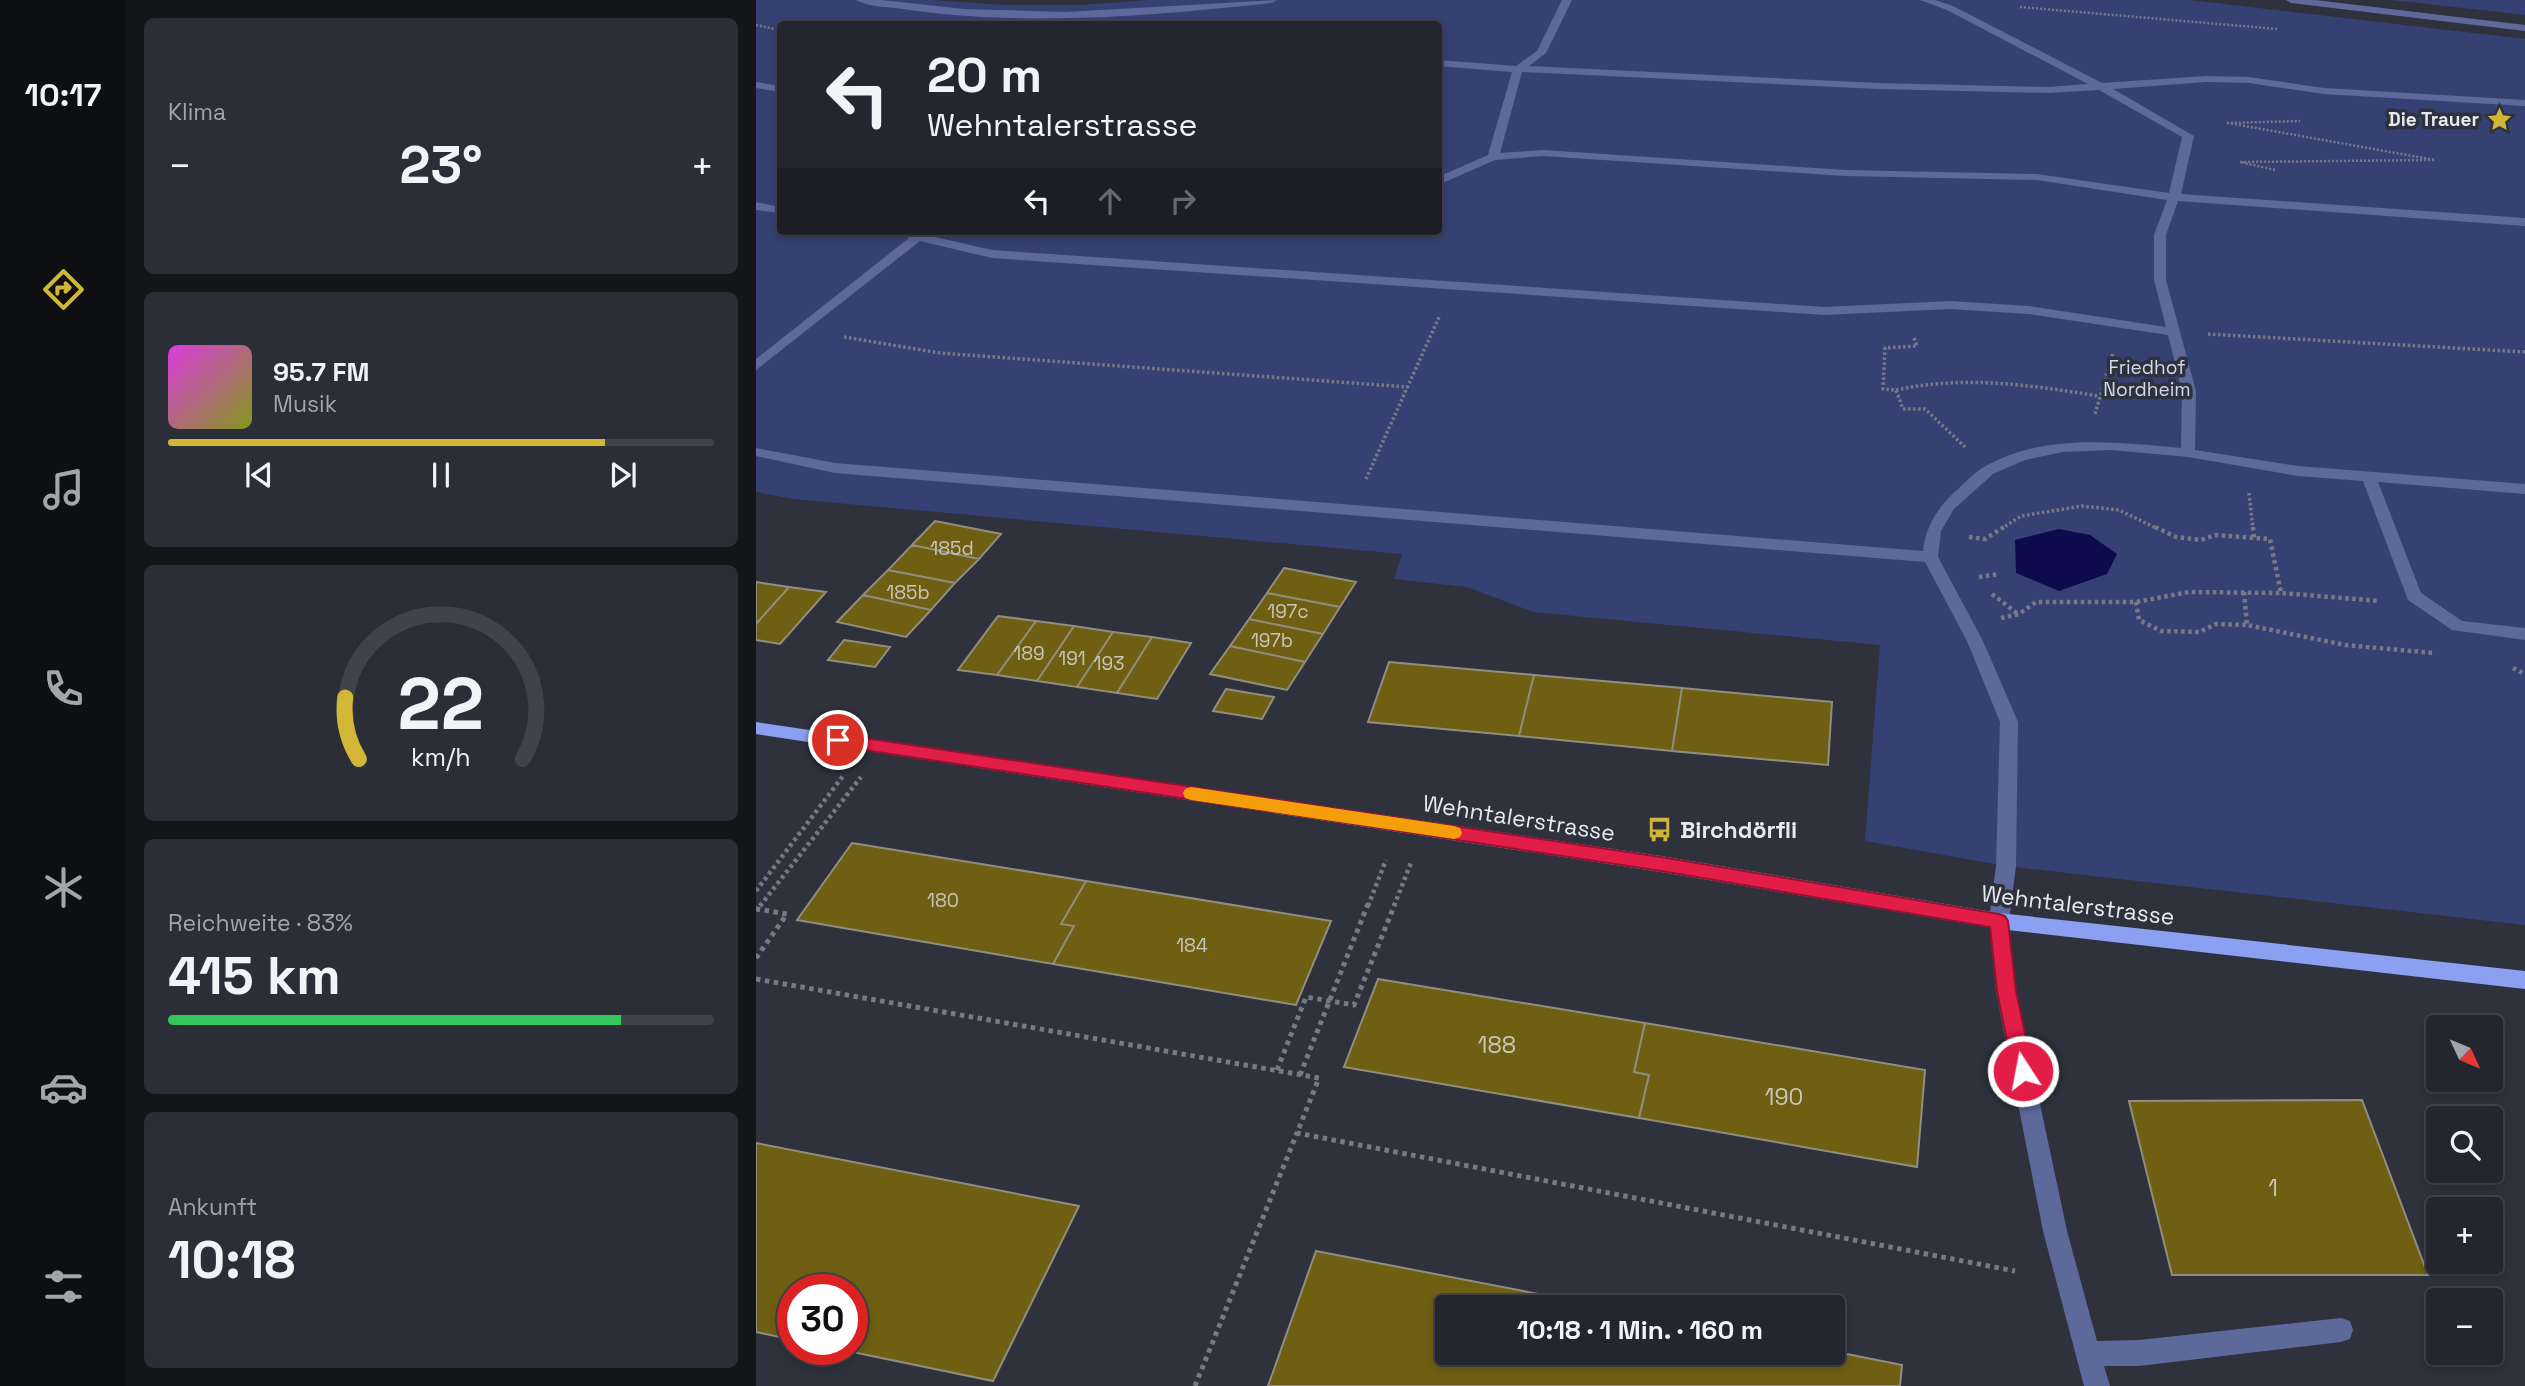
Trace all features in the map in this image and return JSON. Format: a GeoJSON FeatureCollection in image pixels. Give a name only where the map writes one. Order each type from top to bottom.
{"type":"FeatureCollection","features":[{"type":"Feature","properties":{"kind":"main road","name":"Wehntalerstrasse"},"geometry":{"type":"LineString","coordinates":[[756,728],[1661,864],[1999,921],[2525,980]]}},
{"type":"Feature","properties":{"kind":"street"},"geometry":{"type":"LineString","coordinates":[[861,0],[952,13],[1087,16],[1161,13],[1272,0]]}},
{"type":"Feature","properties":{"kind":"street"},"geometry":{"type":"LineString","coordinates":[[1493,157],[1518,69],[1541,53],[1567,0]]}},
{"type":"Feature","properties":{"kind":"street"},"geometry":{"type":"LineString","coordinates":[[1925,0],[1950,8],[2104,88],[2188,136],[2174,197],[2160,235],[2160,280],[2189,391],[2188,453]]}},
{"type":"Feature","properties":{"kind":"street"},"geometry":{"type":"LineString","coordinates":[[2291,0],[2525,28]]}},
{"type":"Feature","properties":{"kind":"street"},"geometry":{"type":"LineString","coordinates":[[1442,63],[1878,86],[2048,90],[2206,79],[2249,80],[2323,91],[2525,103]]}},
{"type":"Feature","properties":{"kind":"street"},"geometry":{"type":"LineString","coordinates":[[756,85],[777,88]]}},
{"type":"Feature","properties":{"kind":"street"},"geometry":{"type":"LineString","coordinates":[[1442,180],[1493,157],[1543,153],[1844,173],[2037,177],[2174,197],[2525,222]]}},
{"type":"Feature","properties":{"kind":"street"},"geometry":{"type":"LineString","coordinates":[[756,206],[777,210]]}},
{"type":"Feature","properties":{"kind":"street"},"geometry":{"type":"LineString","coordinates":[[912,235],[992,254],[1824,311],[1950,305],[1990,307],[2107,320],[2172,332]]}},
{"type":"Feature","properties":{"kind":"street"},"geometry":{"type":"LineString","coordinates":[[756,366],[918,237],[928,235]]}},
{"type":"Feature","properties":{"kind":"street"},"geometry":{"type":"LineString","coordinates":[[2097,1386],[2052,1218],[2006,991],[1999,921],[2006,866],[2009,722],[1975,641],[1930,557],[1933,531],[1948,506],[1988,471],[2021,456],[2063,448],[2100,446],[2188,453],[2298,471],[2525,489]]}},
{"type":"Feature","properties":{"kind":"street"},"geometry":{"type":"LineString","coordinates":[[756,452],[835,468],[1930,557]]}},
{"type":"Feature","properties":{"kind":"street"},"geometry":{"type":"LineString","coordinates":[[2369,477],[2414,596],[2458,626],[2525,634]]}},
{"type":"Feature","properties":{"kind":"street"},"geometry":{"type":"LineString","coordinates":[[2088,1354],[2139,1353],[2341,1330]]}},
{"type":"Feature","properties":{"kind":"path"},"geometry":{"type":"LineString","coordinates":[[1950,8],[1997,6],[2287,30]]}},
{"type":"Feature","properties":{"kind":"path"},"geometry":{"type":"LineString","coordinates":[[756,25],[777,29]]}},
{"type":"Feature","properties":{"kind":"path"},"geometry":{"type":"LineString","coordinates":[[2278,171],[2240,162],[2435,160],[2228,123],[2309,121]]}},
{"type":"Feature","properties":{"kind":"path"},"geometry":{"type":"LineString","coordinates":[[1352,509],[1454,286]]}},
{"type":"Feature","properties":{"kind":"path"},"geometry":{"type":"LineString","coordinates":[[802,329],[940,353],[1408,387]]}},
{"type":"Feature","properties":{"kind":"path"},"geometry":{"type":"LineString","coordinates":[[2172,332],[2525,352]]}},
{"type":"Feature","properties":{"kind":"path"},"geometry":{"type":"LineString","coordinates":[[1913,334],[1917,346],[1885,348],[1883,389],[1896,390],[1924,382],[1965,381],[2004,383],[2098,396]]}},
{"type":"Feature","properties":{"kind":"path"},"geometry":{"type":"LineString","coordinates":[[2100,446],[2094,425],[2098,396],[2114,354],[2106,349]]}},
{"type":"Feature","properties":{"kind":"path"},"geometry":{"type":"LineString","coordinates":[[1896,390],[1903,409],[1925,409],[1988,471]]}},
{"type":"Feature","properties":{"kind":"path"},"geometry":{"type":"LineString","coordinates":[[2245,462],[2254,538]]}},
{"type":"Feature","properties":{"kind":"path"},"geometry":{"type":"LineString","coordinates":[[1933,531],[1985,539],[2021,516],[2082,506],[2119,510],[2176,537],[2201,540],[2215,535],[2270,539],[2281,593]]}},
{"type":"Feature","properties":{"kind":"path"},"geometry":{"type":"LineString","coordinates":[[1972,579],[1999,574]]}},
{"type":"Feature","properties":{"kind":"path"},"geometry":{"type":"LineString","coordinates":[[1965,626],[2019,614],[2036,602],[2136,602],[2189,592],[2281,593],[2428,605]]}},
{"type":"Feature","properties":{"kind":"path"},"geometry":{"type":"LineString","coordinates":[[2244,592],[2248,625]]}},
{"type":"Feature","properties":{"kind":"path"},"geometry":{"type":"LineString","coordinates":[[2136,602],[2139,620],[2161,631],[2199,632],[2216,624],[2248,625],[2346,645],[2441,654]]}},
{"type":"Feature","properties":{"kind":"path"},"geometry":{"type":"LineString","coordinates":[[2505,664],[2525,674]]}},
{"type":"Feature","properties":{"kind":"path"},"geometry":{"type":"LineString","coordinates":[[756,891],[844,775]]}},
{"type":"Feature","properties":{"kind":"path"},"geometry":{"type":"LineString","coordinates":[[756,910],[861,777]]}},
{"type":"Feature","properties":{"kind":"path"},"geometry":{"type":"LineString","coordinates":[[1300,1075],[1385,860]]}},
{"type":"Feature","properties":{"kind":"path"},"geometry":{"type":"LineString","coordinates":[[1277,1070],[1306,997],[1354,1005],[1411,863]]}},
{"type":"Feature","properties":{"kind":"path"},"geometry":{"type":"LineString","coordinates":[[756,910],[787,914],[756,958]]}},
{"type":"Feature","properties":{"kind":"path"},"geometry":{"type":"LineString","coordinates":[[756,979],[1319,1078],[1195,1386]]}},
{"type":"Feature","properties":{"kind":"path"},"geometry":{"type":"LineString","coordinates":[[1297,1133],[2015,1271]]}},
{"type":"Feature","properties":{"kind":"green space","name":"Friedhof Nordheim"},"geometry":{"type":"Polygon","coordinates":[[[756,0],[930,0],[1005,5],[1081,5],[1149,0],[2190,0],[2525,39],[2525,925],[2006,866],[1865,841],[1880,645],[1533,612],[1467,587],[1394,579],[1402,554],[793,499],[756,492],[756,0]]]}},
{"type":"Feature","properties":{"kind":"green space"},"geometry":{"type":"Polygon","coordinates":[[[2391,0],[2525,0],[2525,15],[2391,0]]]}},
{"type":"Feature","properties":{"kind":"shaded area"},"geometry":{"type":"Polygon","coordinates":[[[2059,529],[2090,535],[2117,554],[2107,574],[2059,591],[2016,573],[2015,540],[2059,529]]]}},
{"type":"Feature","properties":{"kind":"building"},"geometry":{"type":"Polygon","coordinates":[[[935,521],[1001,534],[979,559],[912,545],[935,521]]]}},
{"type":"Feature","properties":{"kind":"building"},"geometry":{"type":"Polygon","coordinates":[[[912,545],[979,559],[955,583],[888,570],[912,545]]]}},
{"type":"Feature","properties":{"kind":"building"},"geometry":{"type":"Polygon","coordinates":[[[1284,568],[1356,582],[1340,607],[1267,593],[1284,568]]]}},
{"type":"Feature","properties":{"kind":"building"},"geometry":{"type":"Polygon","coordinates":[[[888,570],[955,583],[931,610],[863,595],[888,570]]]}},
{"type":"Feature","properties":{"kind":"building"},"geometry":{"type":"Polygon","coordinates":[[[756,582],[789,587],[756,624],[756,582]]]}},
{"type":"Feature","properties":{"kind":"building"},"geometry":{"type":"Polygon","coordinates":[[[789,587],[826,592],[780,644],[756,640],[756,624],[789,587]]]}},
{"type":"Feature","properties":{"kind":"building"},"geometry":{"type":"Polygon","coordinates":[[[1267,593],[1340,607],[1323,634],[1249,619],[1267,593]]]}},
{"type":"Feature","properties":{"kind":"building"},"geometry":{"type":"Polygon","coordinates":[[[863,595],[931,610],[906,637],[837,622],[863,595]]]}},
{"type":"Feature","properties":{"kind":"building"},"geometry":{"type":"Polygon","coordinates":[[[998,616],[1036,621],[997,675],[958,670],[998,616]]]}},
{"type":"Feature","properties":{"kind":"building"},"geometry":{"type":"Polygon","coordinates":[[[1249,619],[1323,634],[1305,662],[1230,646],[1249,619]]]}},
{"type":"Feature","properties":{"kind":"building"},"geometry":{"type":"Polygon","coordinates":[[[1036,621],[1074,626],[1037,681],[997,675],[1036,621]]]}},
{"type":"Feature","properties":{"kind":"building"},"geometry":{"type":"Polygon","coordinates":[[[1074,626],[1113,632],[1077,687],[1037,681],[1074,626]]]}},
{"type":"Feature","properties":{"kind":"building"},"geometry":{"type":"Polygon","coordinates":[[[1113,632],[1152,637],[1117,693],[1077,687],[1113,632]]]}},
{"type":"Feature","properties":{"kind":"building"},"geometry":{"type":"Polygon","coordinates":[[[1152,637],[1191,643],[1157,699],[1117,693],[1152,637]]]}},
{"type":"Feature","properties":{"kind":"building"},"geometry":{"type":"Polygon","coordinates":[[[844,640],[890,647],[875,667],[828,660],[844,640]]]}},
{"type":"Feature","properties":{"kind":"building"},"geometry":{"type":"Polygon","coordinates":[[[1230,646],[1305,662],[1287,690],[1210,674],[1230,646]]]}},
{"type":"Feature","properties":{"kind":"building"},"geometry":{"type":"Polygon","coordinates":[[[1389,662],[1534,675],[1519,736],[1368,722],[1389,662]]]}},
{"type":"Feature","properties":{"kind":"building"},"geometry":{"type":"Polygon","coordinates":[[[1534,675],[1682,688],[1672,751],[1519,736],[1534,675]]]}},
{"type":"Feature","properties":{"kind":"building"},"geometry":{"type":"Polygon","coordinates":[[[1682,688],[1832,702],[1828,765],[1672,751],[1682,688]]]}},
{"type":"Feature","properties":{"kind":"building"},"geometry":{"type":"Polygon","coordinates":[[[1226,689],[1274,697],[1262,719],[1213,711],[1226,689]]]}},
{"type":"Feature","properties":{"kind":"building"},"geometry":{"type":"Polygon","coordinates":[[[852,843],[1086,881],[1061,924],[1074,926],[1053,964],[797,920],[852,843]]]}},
{"type":"Feature","properties":{"kind":"building"},"geometry":{"type":"Polygon","coordinates":[[[1086,881],[1331,921],[1296,1005],[1053,964],[1074,926],[1061,924],[1086,881]]]}},
{"type":"Feature","properties":{"kind":"building"},"geometry":{"type":"Polygon","coordinates":[[[1378,979],[1645,1023],[1634,1072],[1649,1075],[1639,1118],[1344,1067],[1378,979]]]}},
{"type":"Feature","properties":{"kind":"building"},"geometry":{"type":"Polygon","coordinates":[[[1645,1023],[1925,1070],[1917,1167],[1639,1118],[1649,1075],[1634,1072],[1645,1023]]]}},
{"type":"Feature","properties":{"kind":"building"},"geometry":{"type":"Polygon","coordinates":[[[2362,1100],[2428,1275],[2172,1275],[2129,1101],[2362,1100]]]}},
{"type":"Feature","properties":{"kind":"building"},"geometry":{"type":"Polygon","coordinates":[[[756,1143],[1079,1206],[993,1381],[868,1355],[868,1274],[777,1274],[777,1337],[756,1332],[756,1143]]]}},
{"type":"Feature","properties":{"kind":"building"},"geometry":{"type":"Polygon","coordinates":[[[1316,1251],[1544,1295],[1435,1295],[1435,1365],[1845,1365],[1845,1354],[1902,1365],[1900,1386],[1268,1386],[1316,1251]]]}},
{"type":"Feature","properties":{"kind":"slow traffic"},"geometry":{"type":"LineString","coordinates":[[1191,793],[1454,833]]}},
{"type":"Feature","properties":{"kind":"place","name":"Die Trauer"},"geometry":{"type":"Point","coordinates":[2499,119]}},
{"type":"Feature","properties":{"kind":"place","name":"Birchdörfli"},"geometry":{"type":"Point","coordinates":[1660,830]}},
{"type":"Feature","properties":{"kind":"route"},"geometry":{"type":"LineString","coordinates":[[838,740],[1661,864],[1999,921],[2006,991],[2023,1071]]}}]}
